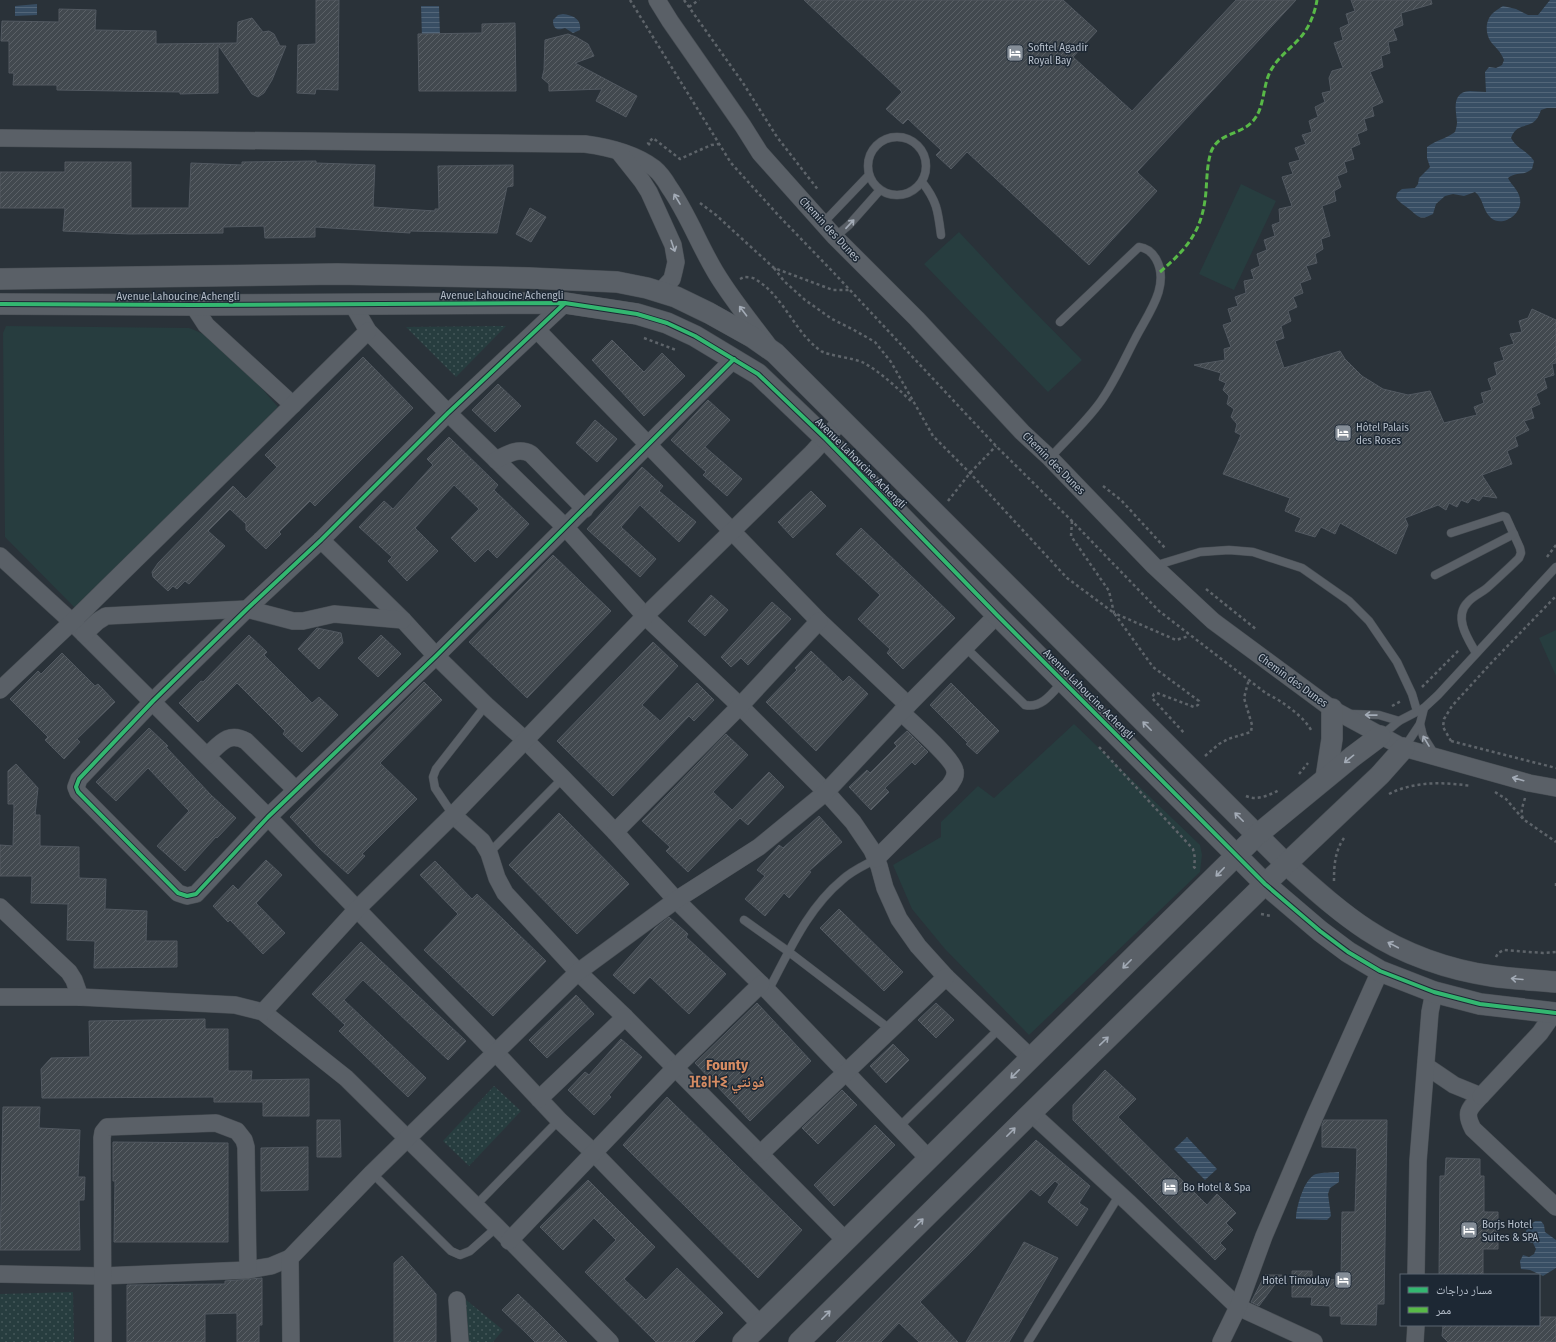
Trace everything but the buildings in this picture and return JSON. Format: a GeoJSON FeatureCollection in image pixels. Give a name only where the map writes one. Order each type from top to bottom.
{"type":"FeatureCollection","features":[{"type":"Feature","properties":{"kind":"street","name":"Chemin des Dunes"},"geometry":{"type":"LineString","coordinates":[[658,0],[670,21],[760,153],[835,238],[917,319],[1022,432],[1050,458],[1154,566],[1213,621],[1336,712],[1404,748],[1556,788]]}},
{"type":"Feature","properties":{"kind":"street"},"geometry":{"type":"LineString","coordinates":[[0,138],[585,144],[601,146],[641,160],[655,169],[684,210],[716,273],[741,309],[775,353]]}},
{"type":"Feature","properties":{"kind":"street"},"geometry":{"type":"LineString","coordinates":[[619,152],[649,192],[673,245],[676,262],[672,279],[660,292]]}},
{"type":"Feature","properties":{"kind":"street","name":"Avenue Lahoucine Achengli"},"geometry":{"type":"LineString","coordinates":[[0,279],[353,274],[529,278],[617,282],[676,297],[709,313],[752,337],[775,353],[1286,864],[1339,909],[1366,930],[1395,946],[1444,966],[1492,976],[1556,982]]}},
{"type":"Feature","properties":{"kind":"street"},"geometry":{"type":"LineString","coordinates":[[564,303],[448,413],[321,540],[247,609],[153,702],[79,779],[76,787],[78,792],[178,893],[187,896],[196,894],[268,817],[436,656],[734,359]]}},
{"type":"Feature","properties":{"kind":"street","name":"Avenue Lahoucine Achengli"},"geometry":{"type":"LineString","coordinates":[[0,304],[353,305],[564,303],[637,314],[667,323],[695,336],[758,374],[825,438],[997,615],[1265,884],[1331,939],[1348,952],[1380,972],[1434,992],[1480,1004],[1555,1013]]}},
{"type":"Feature","properties":{"kind":"street"},"geometry":{"type":"LineString","coordinates":[[193,305],[206,324],[293,405]]}},
{"type":"Feature","properties":{"kind":"street"},"geometry":{"type":"LineString","coordinates":[[353,305],[368,331],[448,413],[566,528],[645,616],[740,706],[826,792],[853,822],[872,850],[884,888],[899,919],[918,946],[946,977],[1031,1058]]}},
{"type":"Feature","properties":{"kind":"street"},"geometry":{"type":"LineString","coordinates":[[537,330],[904,709],[943,752],[956,769],[955,777],[950,785],[876,859]]}},
{"type":"Feature","properties":{"kind":"street"},"geometry":{"type":"LineString","coordinates":[[0,690],[72,622],[368,331]]}},
{"type":"Feature","properties":{"kind":"street"},"geometry":{"type":"LineString","coordinates":[[263,1012],[357,909],[453,815],[645,616],[812,453],[842,420]]}},
{"type":"Feature","properties":{"kind":"street"},"geometry":{"type":"LineString","coordinates":[[496,460],[512,452],[526,451],[531,454],[585,509]]}},
{"type":"Feature","properties":{"kind":"street"},"geometry":{"type":"LineString","coordinates":[[321,540],[403,620],[436,656],[563,778],[615,832],[676,900],[765,988],[929,1159]]}},
{"type":"Feature","properties":{"kind":"street"},"geometry":{"type":"LineString","coordinates":[[0,556],[72,622],[268,817],[559,1120],[594,1153],[761,1325]]}},
{"type":"Feature","properties":{"kind":"street"},"geometry":{"type":"LineString","coordinates":[[84,634],[106,616],[247,609],[294,621],[302,621],[321,616],[340,614],[403,620]]}},
{"type":"Feature","properties":{"kind":"street"},"geometry":{"type":"LineString","coordinates":[[0,1274],[102,1276],[248,1270],[271,1266],[290,1258],[372,1173],[578,972],[676,900],[758,847],[826,792],[904,709],[997,615]]}},
{"type":"Feature","properties":{"kind":"street"},"geometry":{"type":"LineString","coordinates":[[615,832],[740,706],[819,621]]}},
{"type":"Feature","properties":{"kind":"street"},"geometry":{"type":"LineString","coordinates":[[1326,778],[1336,712]]}},
{"type":"Feature","properties":{"kind":"street"},"geometry":{"type":"LineString","coordinates":[[743,1342],[1257,835],[1380,736]]}},
{"type":"Feature","properties":{"kind":"street"},"geometry":{"type":"LineString","coordinates":[[207,756],[227,738],[239,737],[296,790]]}},
{"type":"Feature","properties":{"kind":"street"},"geometry":{"type":"LineString","coordinates":[[799,1342],[1265,884],[1380,775],[1404,748]]}},
{"type":"Feature","properties":{"kind":"street"},"geometry":{"type":"LineString","coordinates":[[453,815],[482,841],[489,853],[497,878],[504,893],[578,972],[625,1017],[846,1241]]}},
{"type":"Feature","properties":{"kind":"street"},"geometry":{"type":"LineString","coordinates":[[0,907],[69,972],[74,980],[80,997]]}},
{"type":"Feature","properties":{"kind":"street"},"geometry":{"type":"LineString","coordinates":[[1221,1342],[1238,1307],[1264,1236],[1303,1144],[1380,972]]}},
{"type":"Feature","properties":{"kind":"street"},"geometry":{"type":"LineString","coordinates":[[760,1154],[946,977]]}},
{"type":"Feature","properties":{"kind":"street"},"geometry":{"type":"LineString","coordinates":[[509,1241],[675,1068],[765,988]]}},
{"type":"Feature","properties":{"kind":"street"},"geometry":{"type":"LineString","coordinates":[[1416,1274],[1418,1161],[1430,1012],[1434,992]]}},
{"type":"Feature","properties":{"kind":"street"},"geometry":{"type":"LineString","coordinates":[[0,998],[80,997],[236,1004],[263,1012],[346,1078],[476,1206],[610,1342]]}},
{"type":"Feature","properties":{"kind":"street"},"geometry":{"type":"LineString","coordinates":[[1555,1013],[1540,1033],[1473,1105],[1468,1113],[1468,1120],[1473,1129],[1556,1207]]}},
{"type":"Feature","properties":{"kind":"street"},"geometry":{"type":"LineString","coordinates":[[539,1099],[625,1017]]}},
{"type":"Feature","properties":{"kind":"street"},"geometry":{"type":"LineString","coordinates":[[1426,1066],[1454,1085],[1481,1096]]}},
{"type":"Feature","properties":{"kind":"street"},"geometry":{"type":"LineString","coordinates":[[1031,1113],[1120,1194],[1238,1307],[1314,1342]]}},
{"type":"Feature","properties":{"kind":"street"},"geometry":{"type":"LineString","coordinates":[[103,1342],[102,1138],[107,1127],[216,1123],[237,1131],[244,1140],[246,1147],[248,1270]]}},
{"type":"Feature","properties":{"kind":"street"},"geometry":{"type":"LineString","coordinates":[[290,1258],[291,1342]]}},
{"type":"Feature","properties":{"kind":"street"},"geometry":{"type":"LineString","coordinates":[[457,1300],[460,1342]]}},
{"type":"Feature","properties":{"kind":"street"},"geometry":{"type":"LineString","coordinates":[[1415,1342],[1416,1326]]}},
{"type":"Feature","properties":{"kind":"lane"},"geometry":{"type":"LineString","coordinates":[[892,137],[905,138],[917,144],[924,155],[926,169],[922,182],[910,192],[895,195],[880,190],[869,176],[868,163],[872,152],[880,143],[892,137]]}},
{"type":"Feature","properties":{"kind":"lane"},"geometry":{"type":"LineString","coordinates":[[823,223],[869,176]]}},
{"type":"Feature","properties":{"kind":"lane"},"geometry":{"type":"LineString","coordinates":[[922,182],[932,195],[939,215],[941,235]]}},
{"type":"Feature","properties":{"kind":"lane"},"geometry":{"type":"LineString","coordinates":[[835,238],[849,225],[880,190]]}},
{"type":"Feature","properties":{"kind":"lane"},"geometry":{"type":"LineString","coordinates":[[1050,458],[1101,402],[1116,378],[1135,338],[1158,296],[1160,272],[1158,263],[1154,256],[1145,248],[1139,248],[1060,322]]}},
{"type":"Feature","properties":{"kind":"lane"},"geometry":{"type":"LineString","coordinates":[[1451,533],[1503,516],[1506,517],[1520,548],[1521,553],[1519,558],[1487,588],[1468,602],[1461,615],[1469,640],[1476,653]]}},
{"type":"Feature","properties":{"kind":"lane"},"geometry":{"type":"LineString","coordinates":[[1435,575],[1514,534]]}},
{"type":"Feature","properties":{"kind":"lane"},"geometry":{"type":"LineString","coordinates":[[1154,566],[1200,552],[1229,550],[1253,552],[1302,568],[1349,601],[1369,622],[1397,662],[1421,710],[1420,724],[1423,736],[1437,757]]}},
{"type":"Feature","properties":{"kind":"lane"},"geometry":{"type":"LineString","coordinates":[[1380,736],[1400,721],[1421,710],[1438,695],[1556,567]]}},
{"type":"Feature","properties":{"kind":"lane"},"geometry":{"type":"LineString","coordinates":[[965,647],[1025,705],[1036,706],[1041,703],[1063,681]]}},
{"type":"Feature","properties":{"kind":"lane"},"geometry":{"type":"LineString","coordinates":[[453,815],[435,788],[433,777],[436,769],[486,705]]}},
{"type":"Feature","properties":{"kind":"lane"},"geometry":{"type":"LineString","coordinates":[[1336,712],[1379,715],[1400,721]]}},
{"type":"Feature","properties":{"kind":"lane"},"geometry":{"type":"LineString","coordinates":[[1404,748],[1420,724]]}},
{"type":"Feature","properties":{"kind":"lane"},"geometry":{"type":"LineString","coordinates":[[489,853],[563,778]]}},
{"type":"Feature","properties":{"kind":"lane"},"geometry":{"type":"LineString","coordinates":[[765,988],[789,952],[805,922],[829,892],[842,879],[876,859]]}},
{"type":"Feature","properties":{"kind":"lane"},"geometry":{"type":"LineString","coordinates":[[744,920],[892,1030]]}},
{"type":"Feature","properties":{"kind":"lane"},"geometry":{"type":"LineString","coordinates":[[899,1127],[1000,1028]]}},
{"type":"Feature","properties":{"kind":"lane"},"geometry":{"type":"LineString","coordinates":[[476,1206],[559,1120]]}},
{"type":"Feature","properties":{"kind":"lane"},"geometry":{"type":"LineString","coordinates":[[372,1173],[451,1251],[460,1255],[470,1251],[497,1227]]}},
{"type":"Feature","properties":{"kind":"lane"},"geometry":{"type":"LineString","coordinates":[[1028,1342],[1120,1194]]}},
{"type":"Feature","properties":{"kind":"path"},"geometry":{"type":"LineString","coordinates":[[630,0],[719,144],[736,168],[996,446],[1072,521],[1159,611],[1190,636],[1267,694],[1276,698],[1309,724],[1313,735]]}},
{"type":"Feature","properties":{"kind":"path"},"geometry":{"type":"LineString","coordinates":[[684,0],[743,83],[777,138],[836,210]]}},
{"type":"Feature","properties":{"kind":"path"},"geometry":{"type":"LineString","coordinates":[[689,7],[698,0]]}},
{"type":"Feature","properties":{"kind":"path"},"geometry":{"type":"LineString","coordinates":[[654,148],[648,143],[653,138],[680,159],[711,145],[719,144]]}},
{"type":"Feature","properties":{"kind":"path"},"geometry":{"type":"LineString","coordinates":[[696,200],[716,215],[774,268],[784,282],[805,300],[832,319],[875,342],[891,362],[933,436],[970,473],[1067,578],[1114,613],[1176,640],[1190,636]]}},
{"type":"Feature","properties":{"kind":"path"},"geometry":{"type":"LineString","coordinates":[[699,203],[702,209]]}},
{"type":"Feature","properties":{"kind":"path"},"geometry":{"type":"LineString","coordinates":[[774,268],[833,290],[850,290]]}},
{"type":"Feature","properties":{"kind":"path"},"geometry":{"type":"LineString","coordinates":[[735,283],[744,276],[754,278],[776,297],[801,330],[822,351],[862,362],[882,375],[914,403]]}},
{"type":"Feature","properties":{"kind":"path"},"geometry":{"type":"LineString","coordinates":[[642,337],[678,351]]}},
{"type":"Feature","properties":{"kind":"path"},"geometry":{"type":"LineString","coordinates":[[943,497],[947,502],[970,473],[996,446]]}},
{"type":"Feature","properties":{"kind":"path"},"geometry":{"type":"LineString","coordinates":[[1098,482],[1121,500],[1176,560]]}},
{"type":"Feature","properties":{"kind":"path"},"geometry":{"type":"LineString","coordinates":[[1072,521],[1071,536],[1109,591],[1114,613],[1153,667],[1199,701],[1198,705],[1194,707],[1157,693],[1154,694],[1152,698],[1190,738]]}},
{"type":"Feature","properties":{"kind":"path"},"geometry":{"type":"LineString","coordinates":[[1543,561],[1556,545]]}},
{"type":"Feature","properties":{"kind":"path"},"geometry":{"type":"LineString","coordinates":[[1201,585],[1263,635]]}},
{"type":"Feature","properties":{"kind":"path"},"geometry":{"type":"LineString","coordinates":[[1451,740],[1443,727],[1444,719],[1452,706],[1556,596]]}},
{"type":"Feature","properties":{"kind":"path"},"geometry":{"type":"LineString","coordinates":[[1386,707],[1392,706],[1426,684],[1469,640]]}},
{"type":"Feature","properties":{"kind":"path"},"geometry":{"type":"LineString","coordinates":[[1200,761],[1219,744],[1228,739],[1252,732],[1252,725],[1244,698],[1248,679]]}},
{"type":"Feature","properties":{"kind":"path"},"geometry":{"type":"LineString","coordinates":[[1098,746],[1183,836],[1193,849],[1195,858],[1194,867],[1212,880]]}},
{"type":"Feature","properties":{"kind":"path"},"geometry":{"type":"LineString","coordinates":[[1200,750],[1205,756]]}},
{"type":"Feature","properties":{"kind":"path"},"geometry":{"type":"LineString","coordinates":[[1295,778],[1309,762]]}},
{"type":"Feature","properties":{"kind":"path"},"geometry":{"type":"LineString","coordinates":[[1386,795],[1398,789],[1438,782],[1476,787]]}},
{"type":"Feature","properties":{"kind":"path"},"geometry":{"type":"LineString","coordinates":[[1523,819],[1521,815],[1529,782]]}},
{"type":"Feature","properties":{"kind":"path"},"geometry":{"type":"LineString","coordinates":[[1245,796],[1252,798],[1270,795],[1281,789]]}},
{"type":"Feature","properties":{"kind":"path"},"geometry":{"type":"LineString","coordinates":[[1490,790],[1506,799],[1523,819],[1556,842]]}},
{"type":"Feature","properties":{"kind":"path"},"geometry":{"type":"LineString","coordinates":[[1339,909],[1334,895],[1334,868],[1338,847],[1346,833]]}},
{"type":"Feature","properties":{"kind":"path"},"geometry":{"type":"LineString","coordinates":[[1556,883],[1556,888]]}},
{"type":"Feature","properties":{"kind":"path"},"geometry":{"type":"LineString","coordinates":[[1492,976],[1495,959],[1501,951],[1543,953],[1556,952]]}},
{"type":"Feature","properties":{"kind":"green space"},"geometry":{"type":"Polygon","coordinates":[[[1241,184],[1276,201],[1234,290],[1199,274],[1241,184]]]}},
{"type":"Feature","properties":{"kind":"green space"},"geometry":{"type":"Polygon","coordinates":[[[959,232],[1082,360],[1048,392],[924,264],[959,232]]]}},
{"type":"Feature","properties":{"kind":"green space"},"geometry":{"type":"Polygon","coordinates":[[[6,326],[189,328],[202,333],[226,351],[249,373],[278,407],[77,610],[5,537],[3,333],[6,326]]]}},
{"type":"Feature","properties":{"kind":"green space"},"geometry":{"type":"Polygon","coordinates":[[[506,326],[456,377],[406,327],[506,326]]]}},
{"type":"Feature","properties":{"kind":"green space"},"geometry":{"type":"Polygon","coordinates":[[[1556,630],[1556,676],[1539,638],[1556,630]]]}},
{"type":"Feature","properties":{"kind":"green space"},"geometry":{"type":"Polygon","coordinates":[[[1074,724],[1200,845],[1202,855],[1200,872],[1029,1035],[945,949],[912,909],[893,865],[941,837],[941,822],[978,786],[994,798],[1074,724]]]}},
{"type":"Feature","properties":{"kind":"green space"},"geometry":{"type":"Polygon","coordinates":[[[494,1086],[521,1111],[469,1166],[443,1141],[494,1086]]]}},
{"type":"Feature","properties":{"kind":"green space"},"geometry":{"type":"Polygon","coordinates":[[[73,1292],[74,1342],[0,1342],[0,1294],[73,1292]]]}},
{"type":"Feature","properties":{"kind":"green space"},"geometry":{"type":"Polygon","coordinates":[[[460,1295],[503,1330],[493,1342],[464,1342],[460,1295]]]}},
{"type":"Feature","properties":{"kind":"water"},"geometry":{"type":"Polygon","coordinates":[[[1550,0],[1556,0],[1556,108],[1541,110],[1538,117],[1534,121],[1518,129],[1514,132],[1511,138],[1534,161],[1532,169],[1508,178],[1517,190],[1520,199],[1520,204],[1515,214],[1506,220],[1496,221],[1488,215],[1480,198],[1475,192],[1464,196],[1453,194],[1445,196],[1436,204],[1433,214],[1422,218],[1418,216],[1396,198],[1397,193],[1402,189],[1415,188],[1418,184],[1419,178],[1430,167],[1427,158],[1427,147],[1455,132],[1457,122],[1457,98],[1464,92],[1486,92],[1485,72],[1489,67],[1496,68],[1502,65],[1504,60],[1500,52],[1489,39],[1487,31],[1488,19],[1495,11],[1503,6],[1516,9],[1528,15],[1538,15],[1550,0]]]}},
{"type":"Feature","properties":{"kind":"water"},"geometry":{"type":"Polygon","coordinates":[[[37,4],[37,15],[15,16],[15,6],[37,4]]]}},
{"type":"Feature","properties":{"kind":"water"},"geometry":{"type":"Polygon","coordinates":[[[421,6],[439,6],[440,36],[422,37],[421,6]]]}},
{"type":"Feature","properties":{"kind":"water"},"geometry":{"type":"Polygon","coordinates":[[[563,14],[576,18],[580,26],[580,30],[573,33],[565,28],[556,28],[553,20],[558,15],[563,14]]]}},
{"type":"Feature","properties":{"kind":"water"},"geometry":{"type":"Polygon","coordinates":[[[1187,1137],[1217,1169],[1205,1180],[1174,1149],[1187,1137]]]}},
{"type":"Feature","properties":{"kind":"water"},"geometry":{"type":"Polygon","coordinates":[[[1339,1172],[1339,1182],[1330,1188],[1328,1194],[1331,1216],[1327,1220],[1296,1219],[1297,1208],[1304,1187],[1308,1181],[1319,1173],[1339,1172]]]}},
{"type":"Feature","properties":{"kind":"water"},"geometry":{"type":"Polygon","coordinates":[[[1535,1221],[1541,1221],[1544,1225],[1545,1232],[1556,1240],[1556,1268],[1543,1276],[1530,1270],[1521,1269],[1520,1261],[1523,1255],[1529,1257],[1534,1254],[1536,1249],[1533,1243],[1525,1240],[1525,1234],[1530,1225],[1535,1221]]]}},
{"type":"Feature","properties":{"kind":"marked path"},"geometry":{"type":"LineString","coordinates":[[1160,272],[1187,245],[1198,227],[1204,204],[1207,171],[1211,152],[1214,146],[1224,138],[1246,127],[1256,118],[1270,72],[1280,58],[1306,30],[1315,10],[1317,0]]}},
{"type":"Feature","properties":{"kind":"cycle path"},"geometry":{"type":"LineString","coordinates":[[565,303],[448,413],[321,540],[247,609],[153,701],[79,779],[76,787],[78,792],[178,893],[187,896],[196,894],[268,817],[436,656],[734,359]]}},
{"type":"Feature","properties":{"kind":"cycle path"},"geometry":{"type":"LineString","coordinates":[[0,304],[193,305],[565,303],[637,314],[667,323],[695,336],[758,374],[825,438],[997,615],[1265,884],[1320,931],[1348,952],[1380,971],[1434,992],[1480,1004],[1556,1013]]}},
{"type":"Feature","properties":{"kind":"place","name":"Sofitel Agadir Royal Bay"},"geometry":{"type":"Point","coordinates":[1015,53]}},
{"type":"Feature","properties":{"kind":"place","name":"Hôtel Palais des Roses"},"geometry":{"type":"Point","coordinates":[1343,433]}},
{"type":"Feature","properties":{"kind":"place","name":"Bo Hotel & Spa"},"geometry":{"type":"Point","coordinates":[1170,1187]}},
{"type":"Feature","properties":{"kind":"place","name":"Borjs Hotel Suites & SPA"},"geometry":{"type":"Point","coordinates":[1469,1230]}},
{"type":"Feature","properties":{"kind":"place","name":"Hotel Timoulay"},"geometry":{"type":"Point","coordinates":[1343,1280]}},
{"type":"Feature","properties":{"kind":"district","name":"Founty ⴼⵓⵏⵜⵉ فونتي"},"geometry":{"type":"Point","coordinates":[727,1074]}}]}
